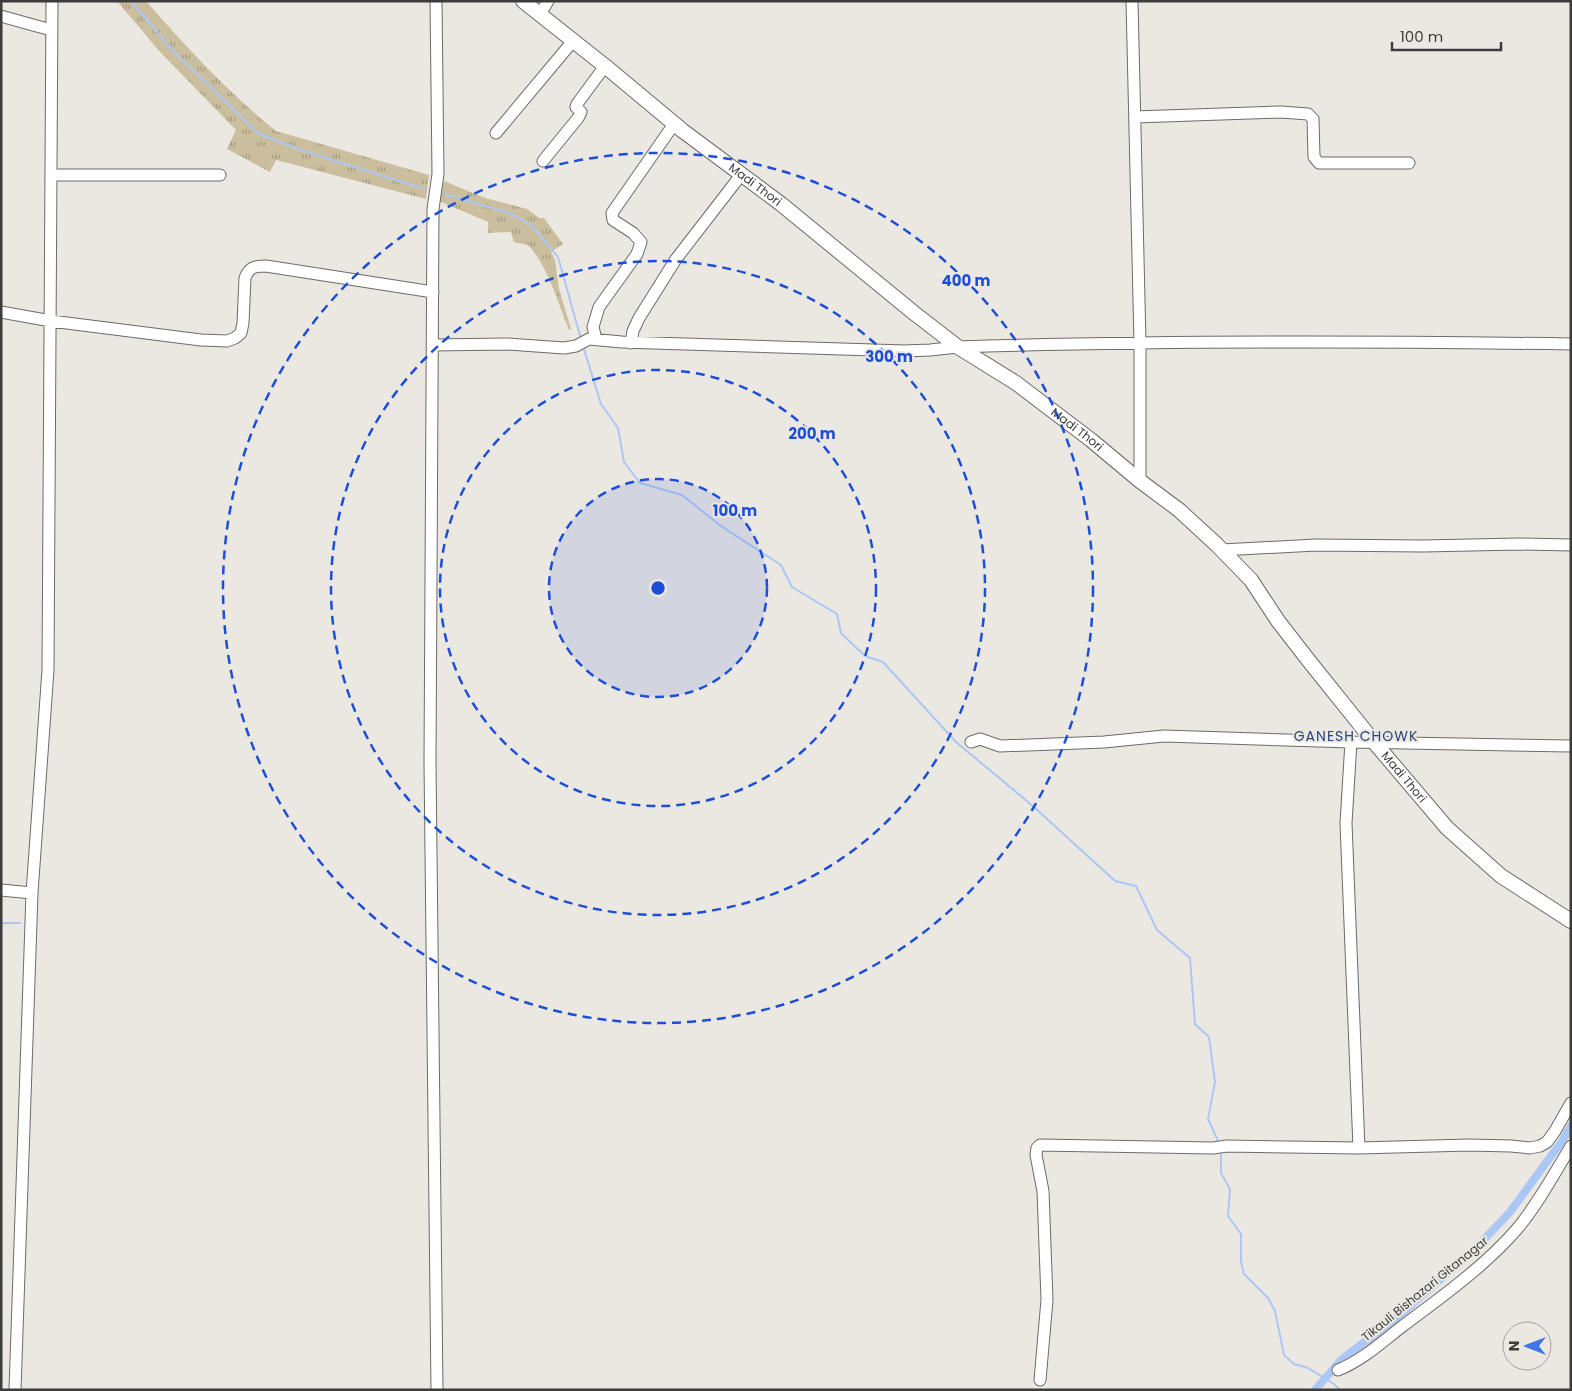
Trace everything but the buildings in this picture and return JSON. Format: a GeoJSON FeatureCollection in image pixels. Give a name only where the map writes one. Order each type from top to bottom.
{"type":"FeatureCollection","features":[{"type":"Feature","properties":{"kind":"main road","name":"Madi Thori"},"geometry":{"type":"LineString","coordinates":[[523,1],[674,124],[781,204],[914,313],[958,347],[1016,384],[1091,440],[1140,481],[1179,510],[1251,580],[1283,628],[1374,742],[1447,828],[1501,876],[1571,921]]}},
{"type":"Feature","properties":{"kind":"street"},"geometry":{"type":"LineString","coordinates":[[15,1390],[32,893],[48,670],[52,1]]}},
{"type":"Feature","properties":{"kind":"street"},"geometry":{"type":"LineString","coordinates":[[436,1],[438,174],[433,209],[430,762],[437,1390]]}},
{"type":"Feature","properties":{"kind":"street"},"geometry":{"type":"LineString","coordinates":[[540,14],[548,1]]}},
{"type":"Feature","properties":{"kind":"street"},"geometry":{"type":"LineString","coordinates":[[1132,1],[1140,343],[1140,481]]}},
{"type":"Feature","properties":{"kind":"street"},"geometry":{"type":"LineString","coordinates":[[1,16],[52,30]]}},
{"type":"Feature","properties":{"kind":"street"},"geometry":{"type":"LineString","coordinates":[[496,133],[573,41]]}},
{"type":"Feature","properties":{"kind":"street"},"geometry":{"type":"LineString","coordinates":[[543,161],[578,118],[581,112],[576,106],[577,104],[605,66]]}},
{"type":"Feature","properties":{"kind":"street"},"geometry":{"type":"LineString","coordinates":[[1135,117],[1281,112],[1308,114],[1313,119],[1314,158],[1319,163],[1409,163]]}},
{"type":"Feature","properties":{"kind":"street"},"geometry":{"type":"LineString","coordinates":[[593,339],[593,327],[599,307],[637,254],[642,244],[633,233],[613,220],[612,213],[674,124]]}},
{"type":"Feature","properties":{"kind":"street"},"geometry":{"type":"LineString","coordinates":[[51,175],[220,175]]}},
{"type":"Feature","properties":{"kind":"street"},"geometry":{"type":"LineString","coordinates":[[631,342],[639,318],[676,259],[741,175]]}},
{"type":"Feature","properties":{"kind":"street"},"geometry":{"type":"LineString","coordinates":[[1,312],[51,322],[201,340],[227,341],[241,333],[245,278],[247,272],[257,266],[433,292]]}},
{"type":"Feature","properties":{"kind":"street"},"geometry":{"type":"LineString","coordinates":[[432,345],[507,344],[564,348],[576,346],[593,339],[631,342],[905,351],[958,347],[1140,343],[1379,341],[1571,344]]}},
{"type":"Feature","properties":{"kind":"street"},"geometry":{"type":"LineString","coordinates":[[1222,550],[1324,545],[1571,545]]}},
{"type":"Feature","properties":{"kind":"street"},"geometry":{"type":"LineString","coordinates":[[971,742],[980,740],[1000,746],[1104,742],[1164,736],[1571,746]]}},
{"type":"Feature","properties":{"kind":"street"},"geometry":{"type":"LineString","coordinates":[[1351,742],[1346,823],[1359,1148]]}},
{"type":"Feature","properties":{"kind":"street"},"geometry":{"type":"LineString","coordinates":[[1,890],[32,893]]}},
{"type":"Feature","properties":{"kind":"street"},"geometry":{"type":"LineString","coordinates":[[1040,1380],[1046,1300],[1043,1191],[1036,1155],[1037,1148],[1040,1145],[1359,1148],[1469,1145],[1530,1148],[1547,1142],[1571,1103]]}},
{"type":"Feature","properties":{"kind":"street","name":"Tikauli Bishazari Gitanagar"},"geometry":{"type":"LineString","coordinates":[[1338,1370],[1352,1364],[1419,1314],[1492,1255],[1518,1228],[1545,1191],[1571,1146]]}},
{"type":"Feature","properties":{"kind":"green space"},"geometry":{"type":"Polygon","coordinates":[[[117,1],[146,1],[208,69],[276,131],[429,175],[426,199],[276,160],[270,172],[227,149],[236,130],[160,52],[117,1]]]}},
{"type":"Feature","properties":{"kind":"green space"},"geometry":{"type":"Polygon","coordinates":[[[444,181],[485,198],[527,209],[539,218],[544,218],[563,244],[551,252],[555,260],[559,289],[571,329],[569,330],[542,264],[528,245],[514,242],[511,232],[488,233],[488,222],[439,201],[444,181]]]}},
{"type":"Feature","properties":{"kind":"waterway"},"geometry":{"type":"LineString","coordinates":[[131,1],[173,51],[259,134],[304,151],[424,189]]}},
{"type":"Feature","properties":{"kind":"waterway"},"geometry":{"type":"LineString","coordinates":[[444,194],[506,212],[530,224],[558,257],[581,339]]}},
{"type":"Feature","properties":{"kind":"waterway"},"geometry":{"type":"LineString","coordinates":[[583,346],[601,404],[618,428],[624,462],[640,483],[682,495],[721,526],[781,565],[792,587],[837,614],[841,633],[865,656],[883,662],[956,742],[1034,807],[1115,881],[1136,886],[1157,930],[1190,958],[1195,1024],[1209,1037],[1215,1082],[1208,1119],[1219,1143]]}},
{"type":"Feature","properties":{"kind":"waterway"},"geometry":{"type":"LineString","coordinates":[[1,923],[20,923]]}},
{"type":"Feature","properties":{"kind":"waterway"},"geometry":{"type":"LineString","coordinates":[[1315,1390],[1341,1360],[1401,1314],[1475,1249],[1510,1212],[1571,1126]]}},
{"type":"Feature","properties":{"kind":"waterway"},"geometry":{"type":"LineString","coordinates":[[1221,1150],[1221,1173],[1230,1189],[1228,1216],[1241,1234],[1241,1262],[1244,1274],[1268,1298],[1275,1311],[1284,1355],[1294,1364],[1308,1368],[1334,1384],[1340,1390]]}},
{"type":"Feature","properties":{"kind":"district","name":"GANESH CHOWK"},"geometry":{"type":"Point","coordinates":[1356,736]}}]}
